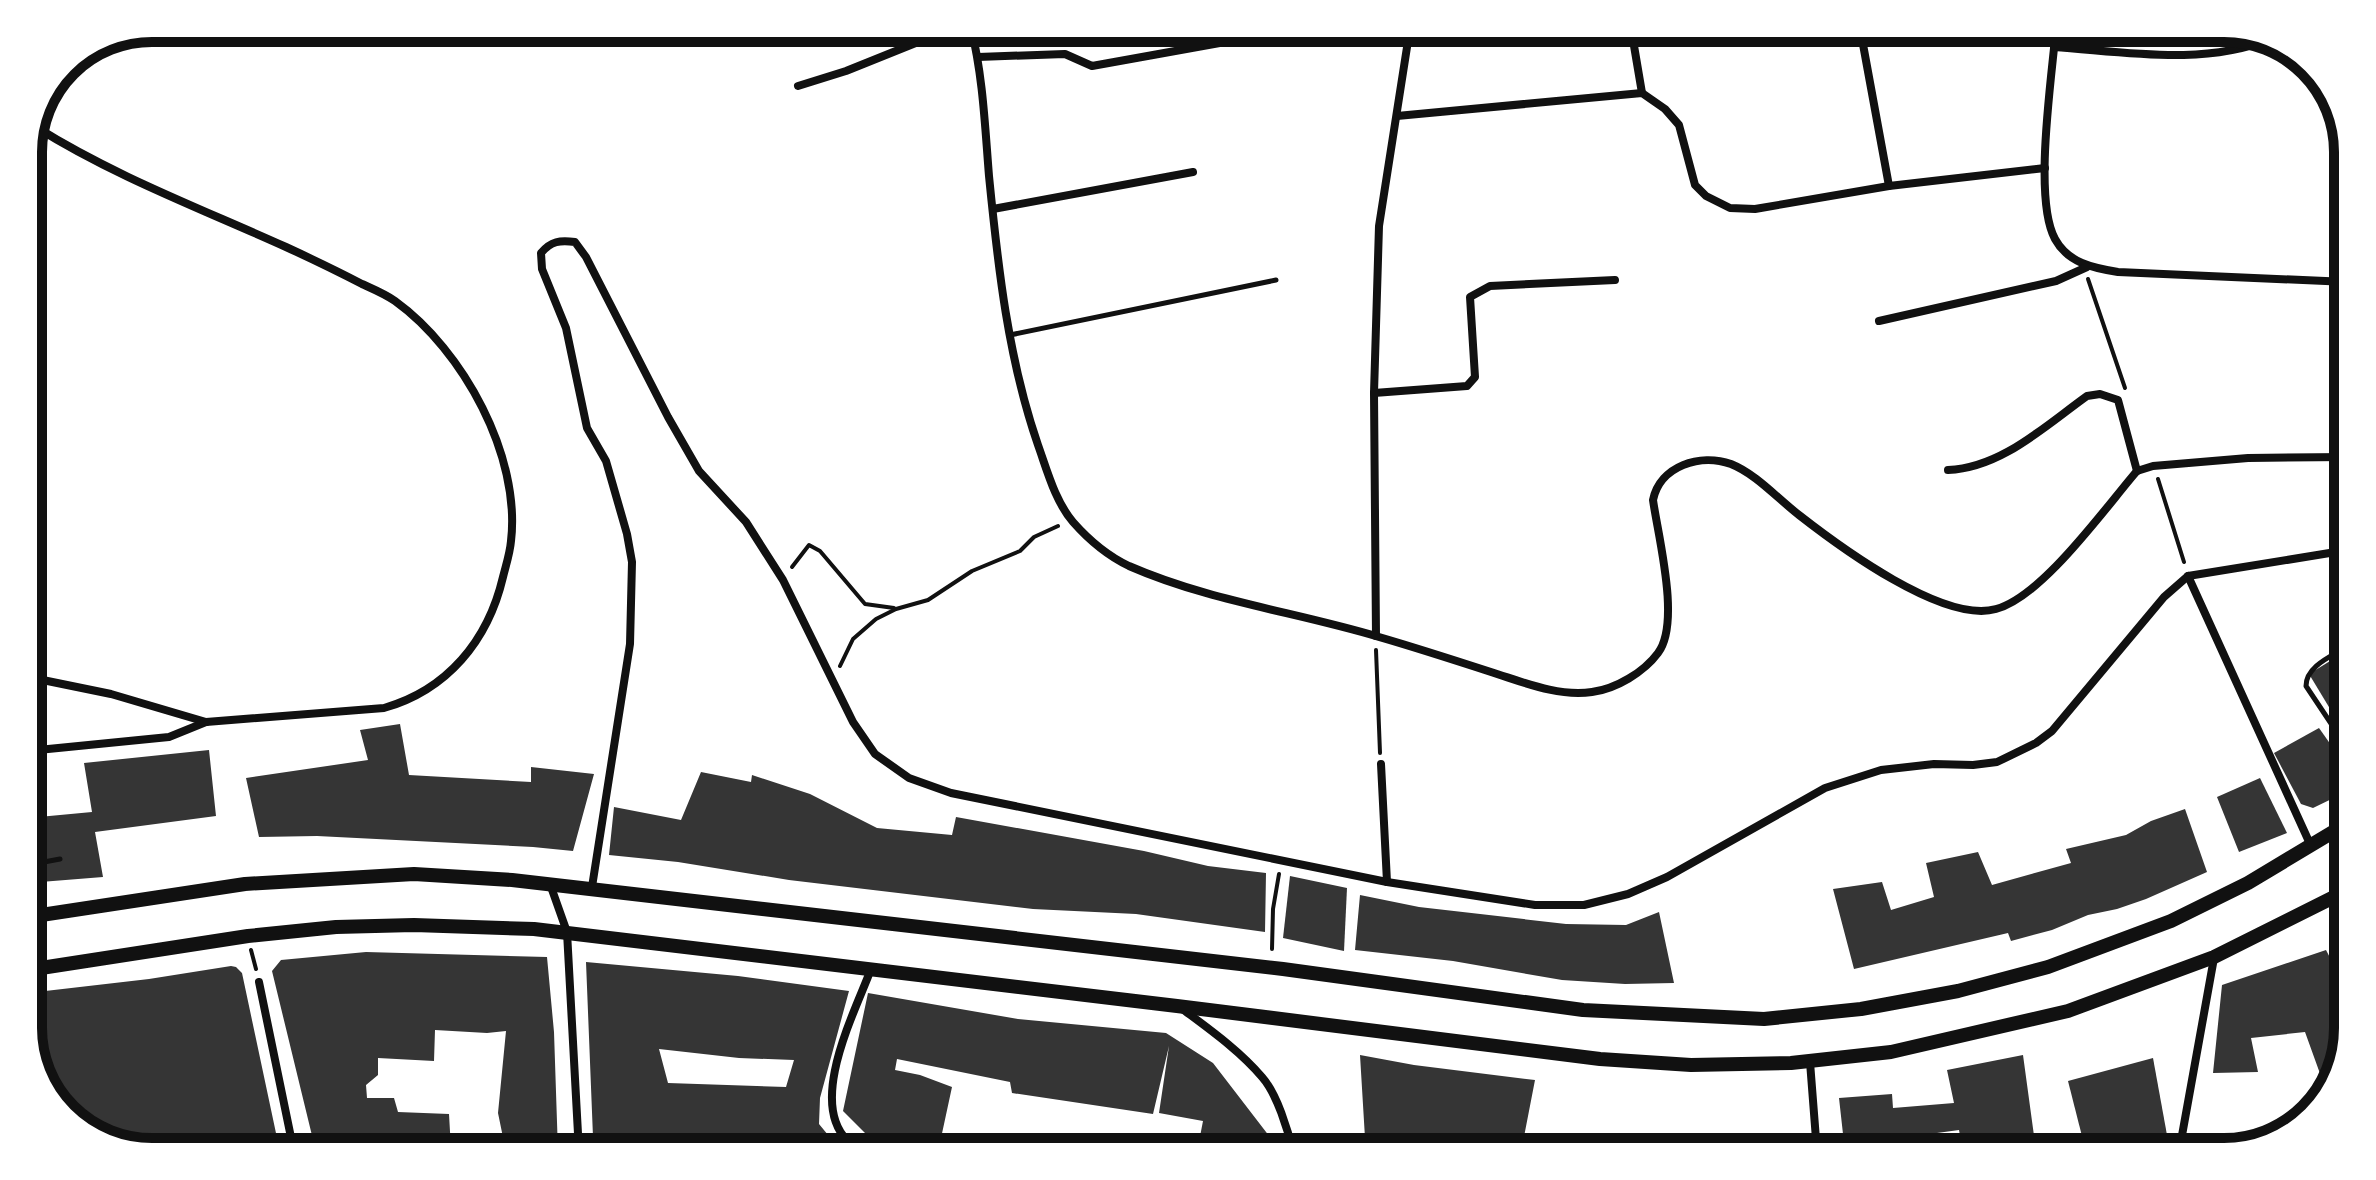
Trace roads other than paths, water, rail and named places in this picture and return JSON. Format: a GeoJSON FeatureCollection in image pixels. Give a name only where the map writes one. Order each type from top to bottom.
{"type":"FeatureCollection","features":[{"type":"Feature","properties":{"kind":"main road"},"geometry":{"type":"LineString","coordinates":[[42,915],[245,884],[414,874],[592,887],[1283,969],[1583,1010],[1764,1019],[1861,1009],[1944,994],[2048,967],[2171,921],[2248,883],[2334,832]]}},
{"type":"Feature","properties":{"kind":"main road"},"geometry":{"type":"LineString","coordinates":[[42,968],[248,936],[336,927],[414,925],[534,929],[1600,1059],[1691,1065],[1810,1062],[1891,1052],[2068,1011],[2214,957],[2334,898]]}},
{"type":"Feature","properties":{"kind":"street"},"geometry":{"type":"LineString","coordinates":[[798,86],[846,71],[918,42]]}},
{"type":"Feature","properties":{"kind":"street"},"geometry":{"type":"LineString","coordinates":[[974,42],[1009,335],[1038,446],[1048,475],[1071,520],[1112,557],[1129,566],[1267,611],[1376,636],[1547,689],[1590,693],[1609,689],[1630,678],[1658,654],[1666,639],[1667,592],[1653,500],[1655,490],[1674,470],[1687,463],[1714,461],[1730,464],[1889,577],[1933,601],[1978,613],[2015,601],[2039,585],[2137,471],[2153,466],[2248,458],[2334,457]]}},
{"type":"Feature","properties":{"kind":"street"},"geometry":{"type":"LineString","coordinates":[[978,57],[1065,54],[1092,66],[1225,42]]}},
{"type":"Feature","properties":{"kind":"street"},"geometry":{"type":"LineString","coordinates":[[1376,636],[1374,393],[1379,226],[1408,42]]}},
{"type":"Feature","properties":{"kind":"street"},"geometry":{"type":"LineString","coordinates":[[1633,42],[1642,93]]}},
{"type":"Feature","properties":{"kind":"street"},"geometry":{"type":"LineString","coordinates":[[1863,42],[1889,186]]}},
{"type":"Feature","properties":{"kind":"street"},"geometry":{"type":"LineString","coordinates":[[2055,42],[2045,168],[2048,216],[2054,238],[2063,250],[2087,267],[2118,272],[2334,281]]}},
{"type":"Feature","properties":{"kind":"street"},"geometry":{"type":"LineString","coordinates":[[2054,47],[2182,56],[2253,46]]}},
{"type":"Feature","properties":{"kind":"street"},"geometry":{"type":"LineString","coordinates":[[1397,116],[1642,93],[1665,109],[1679,125],[1695,185],[1706,196],[1730,208],[1755,209],[1889,186],[2045,168]]}},
{"type":"Feature","properties":{"kind":"street"},"geometry":{"type":"LineString","coordinates":[[42,750],[169,737],[206,722],[384,708],[409,701],[449,674],[465,657],[501,586],[512,541],[510,499],[500,451],[488,416],[464,373],[435,337],[394,300],[320,262],[83,157],[44,132]]}},
{"type":"Feature","properties":{"kind":"street"},"geometry":{"type":"LineString","coordinates":[[993,209],[1193,172]]}},
{"type":"Feature","properties":{"kind":"street"},"geometry":{"type":"LineString","coordinates":[[592,887],[630,644],[632,562],[606,461],[587,428],[566,328],[542,269],[541,253],[548,244],[564,240],[575,242],[586,257],[699,471],[746,522],[783,580],[853,722],[875,754],[909,778],[951,793],[1387,882],[1535,905],[1584,905],[1628,894],[1667,877],[1825,788],[1881,770],[1997,762],[2036,743],[2052,731],[2164,597],[2188,576],[2334,552]]}},
{"type":"Feature","properties":{"kind":"street"},"geometry":{"type":"LineString","coordinates":[[1879,321],[2056,281],[2087,267]]}},
{"type":"Feature","properties":{"kind":"street"},"geometry":{"type":"LineString","coordinates":[[1374,393],[1467,386],[1475,377],[1470,297],[1479,291],[1490,286],[1615,280]]}},
{"type":"Feature","properties":{"kind":"street"},"geometry":{"type":"LineString","coordinates":[[1948,470],[1970,469],[2010,451],[2087,396],[2100,394],[2118,400],[2137,471]]}},
{"type":"Feature","properties":{"kind":"street"},"geometry":{"type":"LineString","coordinates":[[2188,576],[2311,846]]}},
{"type":"Feature","properties":{"kind":"street"},"geometry":{"type":"LineString","coordinates":[[42,680],[111,694],[206,722]]}},
{"type":"Feature","properties":{"kind":"street"},"geometry":{"type":"LineString","coordinates":[[1381,764],[1387,882]]}},
{"type":"Feature","properties":{"kind":"street"},"geometry":{"type":"LineString","coordinates":[[550,883],[567,932],[578,1138]]}},
{"type":"Feature","properties":{"kind":"street"},"geometry":{"type":"LineString","coordinates":[[2331,900],[2334,907]]}},
{"type":"Feature","properties":{"kind":"street"},"geometry":{"type":"LineString","coordinates":[[2182,1138],[2214,957]]}},
{"type":"Feature","properties":{"kind":"street"},"geometry":{"type":"LineString","coordinates":[[845,1138],[833,1115],[831,1096],[840,1052],[871,969]]}},
{"type":"Feature","properties":{"kind":"street"},"geometry":{"type":"LineString","coordinates":[[259,982],[291,1138]]}},
{"type":"Feature","properties":{"kind":"street"},"geometry":{"type":"LineString","coordinates":[[1177,1006],[1222,1039],[1264,1079],[1290,1138]]}},
{"type":"Feature","properties":{"kind":"street"},"geometry":{"type":"LineString","coordinates":[[1810,1062],[1816,1138]]}},
{"type":"Feature","properties":{"kind":"lane"},"geometry":{"type":"LineString","coordinates":[[1009,335],[1276,280]]}},
{"type":"Feature","properties":{"kind":"lane"},"geometry":{"type":"LineString","coordinates":[[2334,655],[2310,671],[2306,686],[2334,729]]}},
{"type":"Feature","properties":{"kind":"lane"},"geometry":{"type":"LineString","coordinates":[[42,862],[60,859]]}}]}
